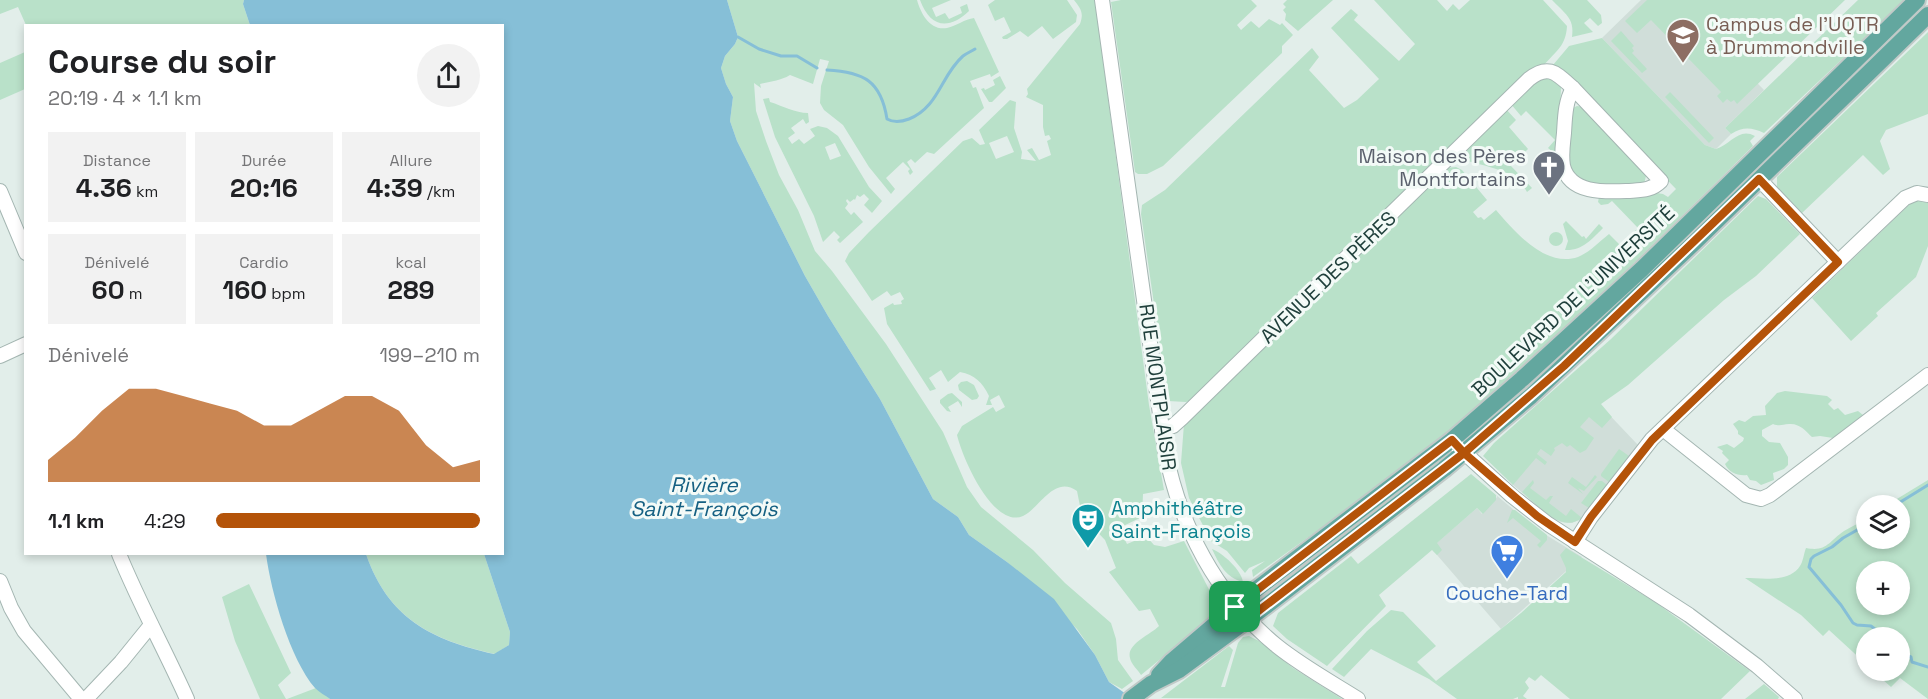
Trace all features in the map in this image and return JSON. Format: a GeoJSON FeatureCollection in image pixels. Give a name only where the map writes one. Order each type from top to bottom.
{"type":"FeatureCollection","features":[{"type":"Feature","properties":{"kind":"main road","name":"BOULEVARD DE L'UNIVERSITÉ"},"geometry":{"type":"LineString","coordinates":[[1151,684],[1172,660],[1235,607],[1452,440],[1542,361],[1642,269],[1917,0]]}},
{"type":"Feature","properties":{"kind":"main road","name":"BOULEVARD DE L'UNIVERSITÉ"},"geometry":{"type":"LineString","coordinates":[[1151,684],[1179,670],[1464,453],[1572,359],[1928,15]]}},
{"type":"Feature","properties":{"kind":"main road"},"geometry":{"type":"LineString","coordinates":[[1131,699],[1151,684]]}},
{"type":"Feature","properties":{"kind":"street","name":"RUE MONTPLAISIR"},"geometry":{"type":"LineString","coordinates":[[1102,0],[1162,430],[1173,488],[1185,522],[1235,607],[1287,653],[1358,699]]}},
{"type":"Feature","properties":{"kind":"street","name":"AVENUE DES PÈRES"},"geometry":{"type":"LineString","coordinates":[[1162,430],[1178,422],[1199,402],[1529,79],[1541,71],[1553,72],[1573,88]]}},
{"type":"Feature","properties":{"kind":"street"},"geometry":{"type":"LineString","coordinates":[[1573,88],[1661,181],[1656,186],[1648,190],[1601,192],[1580,186],[1572,180],[1566,172],[1562,156],[1567,105],[1573,88]]}},
{"type":"Feature","properties":{"kind":"street"},"geometry":{"type":"LineString","coordinates":[[1759,179],[1838,262]]}},
{"type":"Feature","properties":{"kind":"street"},"geometry":{"type":"LineString","coordinates":[[0,191],[24,248]]}},
{"type":"Feature","properties":{"kind":"street"},"geometry":{"type":"LineString","coordinates":[[1575,542],[1591,517],[1640,454],[1663,429],[1905,198],[1917,193],[1928,195]]}},
{"type":"Feature","properties":{"kind":"street"},"geometry":{"type":"LineString","coordinates":[[0,356],[24,345]]}},
{"type":"Feature","properties":{"kind":"street"},"geometry":{"type":"LineString","coordinates":[[1663,429],[1746,495],[1761,499],[1770,495],[1928,375]]}},
{"type":"Feature","properties":{"kind":"street"},"geometry":{"type":"LineString","coordinates":[[1452,440],[1537,516],[1689,615],[1757,666],[1795,699]]}},
{"type":"Feature","properties":{"kind":"street"},"geometry":{"type":"LineString","coordinates":[[119,555],[187,699]]}},
{"type":"Feature","properties":{"kind":"street"},"geometry":{"type":"LineString","coordinates":[[0,581],[24,631],[84,699],[121,662],[151,625]]}},
{"type":"Feature","properties":{"kind":"shaded area","name":"Campus de l'UQTR à Drummondville"},"geometry":{"type":"Polygon","coordinates":[[[1641,0],[1676,0],[1764,90],[1725,128],[1731,134],[1716,149],[1705,145],[1602,38],[1641,0]]]}},
{"type":"Feature","properties":{"kind":"shaded area"},"geometry":{"type":"Polygon","coordinates":[[[1600,405],[1638,445],[1582,518],[1572,523],[1561,522],[1552,518],[1512,484],[1546,443],[1600,405]]]}},
{"type":"Feature","properties":{"kind":"shaded area"},"geometry":{"type":"Polygon","coordinates":[[[1496,495],[1538,530],[1582,557],[1501,629],[1431,548],[1477,508],[1482,514],[1497,497],[1496,495]]]}},
{"type":"Feature","properties":{"kind":"green space"},"geometry":{"type":"Polygon","coordinates":[[[0,0],[244,0],[243,4],[250,24],[26,24],[18,7],[0,14],[0,0]]]}},
{"type":"Feature","properties":{"kind":"green space"},"geometry":{"type":"Polygon","coordinates":[[[727,0],[917,0],[924,16],[936,27],[947,28],[974,18],[999,72],[991,77],[990,74],[970,81],[973,88],[976,87],[984,108],[934,154],[927,152],[915,163],[911,159],[907,162],[913,172],[910,175],[908,171],[910,169],[903,162],[886,178],[895,189],[891,194],[869,167],[843,125],[824,110],[820,103],[821,86],[829,61],[820,59],[813,84],[790,75],[760,84],[761,88],[754,83],[756,111],[779,175],[798,210],[815,251],[886,344],[943,432],[967,487],[981,507],[1033,550],[1065,583],[1111,623],[1116,639],[1118,660],[1133,681],[1122,689],[1109,682],[1095,655],[1077,629],[1007,562],[969,535],[958,517],[933,499],[880,399],[805,276],[737,141],[730,121],[733,97],[721,68],[725,56],[738,37],[727,0]]]}},
{"type":"Feature","properties":{"kind":"green space"},"geometry":{"type":"Polygon","coordinates":[[[920,0],[951,0],[932,8],[936,17],[945,13],[949,19],[962,13],[960,7],[967,4],[969,11],[954,22],[940,23],[929,16],[920,0]]]}},
{"type":"Feature","properties":{"kind":"green space"},"geometry":{"type":"Polygon","coordinates":[[[995,0],[1067,0],[1077,15],[1076,22],[1053,39],[1042,26],[1028,37],[1020,31],[1003,39],[1002,37],[1011,32],[1004,17],[995,21],[988,5],[995,0]]]}},
{"type":"Feature","properties":{"kind":"green space"},"geometry":{"type":"Polygon","coordinates":[[[1074,0],[1095,0],[1149,405],[1164,490],[1143,494],[1142,517],[1119,528],[1127,544],[1146,536],[1154,545],[1165,547],[1184,541],[1216,603],[1207,621],[1141,675],[1130,658],[1130,653],[1135,644],[1159,626],[1150,609],[1139,611],[1109,572],[1116,568],[1105,540],[1082,516],[1077,491],[1069,487],[1054,490],[1023,516],[1012,517],[1001,512],[990,502],[972,474],[957,435],[962,426],[993,407],[996,412],[1005,407],[999,395],[990,400],[992,405],[986,405],[989,396],[978,380],[960,372],[948,382],[941,370],[929,378],[936,389],[930,391],[887,324],[884,308],[893,303],[894,305],[902,304],[901,301],[904,299],[900,292],[891,296],[887,291],[872,301],[845,261],[849,253],[869,232],[963,141],[972,138],[980,145],[985,144],[979,130],[1010,100],[1016,102],[1014,128],[1022,152],[1021,159],[1036,161],[1027,150],[1032,148],[1039,160],[1051,155],[1047,141],[1051,139],[1049,135],[1045,136],[1043,127],[1043,105],[1026,97],[1027,89],[1080,24],[1082,14],[1074,0]],[[1007,136],[989,143],[996,159],[1014,152],[1007,136]]]}},
{"type":"Feature","properties":{"kind":"green space"},"geometry":{"type":"Polygon","coordinates":[[[1121,0],[1251,0],[1257,6],[1237,25],[1241,30],[1251,21],[1259,28],[1269,19],[1280,25],[1282,23],[1293,35],[1282,46],[1282,53],[1163,166],[1147,174],[1135,172],[1111,2],[1121,0]]]}},
{"type":"Feature","properties":{"kind":"green space"},"geometry":{"type":"Polygon","coordinates":[[[1287,0],[1333,0],[1298,31],[1285,20],[1286,14],[1283,10],[1286,7],[1283,4],[1287,0]]]}},
{"type":"Feature","properties":{"kind":"green space"},"geometry":{"type":"Polygon","coordinates":[[[1374,0],[1437,0],[1447,11],[1453,4],[1459,10],[1470,0],[1543,0],[1567,26],[1565,39],[1544,65],[1195,399],[1186,402],[1168,401],[1141,214],[1142,205],[1165,190],[1312,48],[1319,57],[1309,70],[1344,108],[1357,100],[1379,79],[1331,28],[1351,9],[1358,15],[1354,20],[1399,61],[1415,44],[1374,0]]]}},
{"type":"Feature","properties":{"kind":"green space"},"geometry":{"type":"Polygon","coordinates":[[[1552,0],[1587,0],[1601,15],[1602,23],[1598,26],[1590,18],[1584,23],[1593,32],[1572,37],[1570,20],[1552,0]]]}},
{"type":"Feature","properties":{"kind":"green space"},"geometry":{"type":"Polygon","coordinates":[[[1647,0],[1845,0],[1737,104],[1734,100],[1731,102],[1727,99],[1723,103],[1717,96],[1721,92],[1651,20],[1637,33],[1625,21],[1647,0]]]}},
{"type":"Feature","properties":{"kind":"green space"},"geometry":{"type":"Polygon","coordinates":[[[1858,0],[1905,0],[1764,133],[1748,129],[1731,134],[1725,128],[1858,0]]]}},
{"type":"Feature","properties":{"kind":"green space"},"geometry":{"type":"Polygon","coordinates":[[[1915,11],[1917,13],[1893,41],[1774,157],[1769,152],[1915,11]]]}},
{"type":"Feature","properties":{"kind":"green space"},"geometry":{"type":"Polygon","coordinates":[[[1621,31],[1634,46],[1632,53],[1647,69],[1642,73],[1611,41],[1621,31]]]}},
{"type":"Feature","properties":{"kind":"green space"},"geometry":{"type":"Polygon","coordinates":[[[1928,32],[1928,114],[1886,130],[1880,141],[1890,169],[1883,175],[1863,155],[1802,213],[1777,187],[1777,177],[1928,32]]]}},
{"type":"Feature","properties":{"kind":"green space"},"geometry":{"type":"Polygon","coordinates":[[[1602,38],[1705,145],[1716,149],[1735,137],[1749,134],[1755,136],[1750,141],[1753,146],[1585,310],[1454,428],[1398,472],[1253,577],[1252,570],[1265,561],[1249,568],[1245,573],[1227,551],[1211,541],[1189,498],[1181,463],[1184,424],[1446,168],[1456,167],[1462,170],[1487,200],[1473,212],[1478,218],[1481,217],[1484,220],[1496,210],[1532,246],[1543,253],[1566,259],[1582,255],[1609,234],[1620,245],[1638,228],[1612,201],[1601,205],[1598,202],[1599,197],[1657,193],[1668,197],[1676,189],[1566,75],[1553,65],[1569,46],[1602,38]]]}},
{"type":"Feature","properties":{"kind":"green space"},"geometry":{"type":"Polygon","coordinates":[[[24,52],[24,89],[0,100],[0,63],[24,52]]]}},
{"type":"Feature","properties":{"kind":"green space"},"geometry":{"type":"Polygon","coordinates":[[[1548,75],[1561,86],[1559,149],[1554,153],[1548,148],[1555,140],[1526,111],[1521,116],[1510,103],[1528,85],[1548,75]]]}},
{"type":"Feature","properties":{"kind":"green space"},"geometry":{"type":"Polygon","coordinates":[[[1000,76],[1006,88],[992,102],[989,102],[981,89],[985,90],[995,85],[993,80],[1000,76]]]}},
{"type":"Feature","properties":{"kind":"green space"},"geometry":{"type":"Polygon","coordinates":[[[1670,92],[1714,138],[1709,143],[1665,97],[1670,92]]]}},
{"type":"Feature","properties":{"kind":"green space"},"geometry":{"type":"Polygon","coordinates":[[[769,98],[770,102],[794,111],[808,113],[809,122],[806,124],[803,119],[791,128],[795,133],[788,138],[792,144],[799,139],[804,144],[815,136],[810,129],[818,126],[827,128],[838,136],[869,187],[882,201],[872,213],[864,205],[869,199],[864,194],[860,197],[857,195],[855,200],[850,202],[847,199],[848,204],[845,208],[851,215],[854,212],[863,222],[840,243],[837,240],[840,237],[834,231],[823,242],[814,216],[775,137],[763,99],[769,98]],[[835,143],[825,147],[830,160],[841,156],[835,143]]]}},
{"type":"Feature","properties":{"kind":"green space"},"geometry":{"type":"Polygon","coordinates":[[[1577,106],[1584,107],[1644,171],[1646,176],[1644,184],[1588,186],[1572,172],[1568,164],[1571,109],[1577,106]]]}},
{"type":"Feature","properties":{"kind":"green space"},"geometry":{"type":"Polygon","coordinates":[[[1505,108],[1516,120],[1509,127],[1528,149],[1511,166],[1532,188],[1527,192],[1509,174],[1468,161],[1464,154],[1466,149],[1505,108]]]}},
{"type":"Feature","properties":{"kind":"green space"},"geometry":{"type":"Polygon","coordinates":[[[1766,155],[1771,160],[1542,379],[1539,376],[1560,355],[1766,155]]]}},
{"type":"Feature","properties":{"kind":"green space"},"geometry":{"type":"Polygon","coordinates":[[[1758,196],[1766,199],[1800,234],[1756,276],[1724,300],[1628,385],[1601,404],[1612,417],[1602,428],[1589,417],[1580,427],[1594,438],[1586,450],[1580,453],[1570,445],[1567,447],[1562,443],[1554,448],[1551,456],[1541,449],[1537,454],[1547,462],[1545,465],[1536,458],[1513,485],[1483,456],[1494,443],[1611,339],[1758,196]]]}},
{"type":"Feature","properties":{"kind":"green space"},"geometry":{"type":"Polygon","coordinates":[[[1920,200],[1928,203],[1928,246],[1916,277],[1876,313],[1878,316],[1851,341],[1812,298],[1911,203],[1920,200]]]}},
{"type":"Feature","properties":{"kind":"green space"},"geometry":{"type":"Polygon","coordinates":[[[1566,221],[1586,239],[1599,224],[1603,228],[1581,247],[1565,250],[1568,241],[1563,224],[1566,221]]]}},
{"type":"Feature","properties":{"kind":"green space"},"geometry":{"type":"Polygon","coordinates":[[[1553,232],[1559,232],[1563,239],[1559,246],[1553,246],[1549,242],[1549,236],[1553,232]]]}},
{"type":"Feature","properties":{"kind":"green space"},"geometry":{"type":"Polygon","coordinates":[[[967,381],[974,385],[979,396],[977,399],[972,400],[959,390],[958,385],[967,381]]]}},
{"type":"Feature","properties":{"kind":"green space"},"geometry":{"type":"Polygon","coordinates":[[[1785,391],[1827,396],[1832,400],[1828,404],[1834,410],[1838,408],[1845,415],[1858,411],[1863,415],[1833,438],[1812,437],[1793,424],[1773,424],[1762,430],[1762,436],[1769,442],[1780,443],[1788,457],[1788,465],[1773,473],[1774,480],[1761,485],[1750,480],[1747,475],[1731,472],[1725,464],[1729,460],[1717,447],[1727,444],[1734,448],[1743,441],[1744,438],[1738,434],[1733,424],[1739,420],[1745,422],[1753,416],[1766,415],[1765,406],[1777,393],[1785,391]]]}},
{"type":"Feature","properties":{"kind":"green space"},"geometry":{"type":"Polygon","coordinates":[[[952,393],[962,402],[962,407],[958,401],[948,407],[951,412],[947,411],[940,400],[952,393]]]}},
{"type":"Feature","properties":{"kind":"green space"},"geometry":{"type":"Polygon","coordinates":[[[1619,449],[1629,456],[1609,482],[1601,474],[1619,449]]]}},
{"type":"Feature","properties":{"kind":"green space"},"geometry":{"type":"Polygon","coordinates":[[[1437,459],[1441,464],[1330,549],[1328,547],[1437,459]]]}},
{"type":"Feature","properties":{"kind":"green space"},"geometry":{"type":"Polygon","coordinates":[[[1471,474],[1496,495],[1496,500],[1483,514],[1477,508],[1437,543],[1442,550],[1437,555],[1432,550],[1379,595],[1386,606],[1327,666],[1287,639],[1273,626],[1278,613],[1351,556],[1358,564],[1471,474]]]}},
{"type":"Feature","properties":{"kind":"green space"},"geometry":{"type":"Polygon","coordinates":[[[1595,475],[1597,477],[1584,491],[1578,488],[1583,494],[1568,483],[1572,477],[1586,487],[1595,475]]]}},
{"type":"Feature","properties":{"kind":"green space"},"geometry":{"type":"Polygon","coordinates":[[[1533,480],[1534,483],[1530,488],[1546,500],[1553,496],[1549,503],[1566,516],[1571,509],[1582,518],[1566,523],[1542,510],[1522,492],[1533,480]]]}},
{"type":"Feature","properties":{"kind":"green space"},"geometry":{"type":"Polygon","coordinates":[[[1928,480],[1928,699],[1904,681],[1910,681],[1910,627],[1856,627],[1856,655],[1829,630],[1823,636],[1801,615],[1745,578],[1775,578],[1789,575],[1800,566],[1806,548],[1819,549],[1856,524],[1856,549],[1910,549],[1910,495],[1903,495],[1928,480]]]}},
{"type":"Feature","properties":{"kind":"green space"},"geometry":{"type":"Polygon","coordinates":[[[1598,481],[1607,485],[1589,508],[1581,503],[1598,481]]]}},
{"type":"Feature","properties":{"kind":"green space"},"geometry":{"type":"Polygon","coordinates":[[[1512,510],[1547,535],[1547,540],[1540,548],[1537,545],[1541,541],[1513,518],[1507,523],[1512,510]]]}},
{"type":"Feature","properties":{"kind":"green space"},"geometry":{"type":"Polygon","coordinates":[[[1566,548],[1655,602],[1750,671],[1721,699],[1570,699],[1541,675],[1535,681],[1529,677],[1525,682],[1529,688],[1523,696],[1527,699],[1518,699],[1518,697],[1513,699],[1457,699],[1429,679],[1371,649],[1344,677],[1332,669],[1367,631],[1391,610],[1403,612],[1436,646],[1417,662],[1436,681],[1521,613],[1566,572],[1560,555],[1566,548]]]}},
{"type":"Feature","properties":{"kind":"green space"},"geometry":{"type":"Polygon","coordinates":[[[1212,549],[1231,563],[1239,572],[1243,582],[1228,574],[1220,565],[1212,549]]]}},
{"type":"Feature","properties":{"kind":"green space"},"geometry":{"type":"Polygon","coordinates":[[[366,555],[484,555],[510,632],[509,645],[495,654],[432,633],[415,623],[400,610],[386,595],[366,555]]]}},
{"type":"Feature","properties":{"kind":"green space"},"geometry":{"type":"Polygon","coordinates":[[[249,584],[291,673],[278,685],[286,699],[260,699],[235,641],[222,597],[249,584]]]}},
{"type":"Feature","properties":{"kind":"green space"},"geometry":{"type":"Polygon","coordinates":[[[1249,636],[1259,641],[1293,668],[1342,699],[1161,698],[1229,646],[1233,650],[1221,687],[1225,687],[1238,643],[1243,637],[1249,636]]]}},
{"type":"Feature","properties":{"kind":"green space"},"geometry":{"type":"Polygon","coordinates":[[[1884,681],[1897,681],[1891,687],[1884,681]]]}},
{"type":"Feature","properties":{"kind":"green space"},"geometry":{"type":"Polygon","coordinates":[[[1764,684],[1779,697],[1778,699],[1745,699],[1764,684]]]}},
{"type":"Feature","properties":{"kind":"green space"},"geometry":{"type":"Polygon","coordinates":[[[316,688],[330,699],[287,699],[316,688]]]}},
{"type":"Feature","properties":{"kind":"water","name":"Rivière Saint-François"},"geometry":{"type":"Polygon","coordinates":[[[244,0],[727,0],[738,37],[725,56],[721,68],[733,97],[730,121],[737,141],[805,276],[880,399],[933,499],[958,517],[969,535],[1054,599],[1095,655],[1109,682],[1133,699],[330,699],[318,691],[306,675],[290,643],[272,587],[266,555],[366,555],[386,595],[415,623],[451,641],[494,654],[509,645],[510,632],[484,555],[504,555],[504,24],[250,24],[243,4],[244,0]]]}},
{"type":"Feature","properties":{"kind":"waterway"},"geometry":{"type":"LineString","coordinates":[[738,37],[759,49],[781,56],[797,56],[817,68]]}},
{"type":"Feature","properties":{"kind":"waterway"},"geometry":{"type":"LineString","coordinates":[[827,70],[851,73],[869,81],[880,96],[887,119],[900,121],[919,114],[927,107],[956,64],[963,56],[975,49]]}},
{"type":"Feature","properties":{"kind":"waterway"},"geometry":{"type":"LineString","coordinates":[[1910,496],[1928,485]]}},
{"type":"Feature","properties":{"kind":"waterway"},"geometry":{"type":"LineString","coordinates":[[1856,531],[1814,556],[1809,567],[1853,623],[1872,627]]}},
{"type":"Feature","properties":{"kind":"waterway"},"geometry":{"type":"LineString","coordinates":[[1910,657],[1912,662],[1928,667]]}},
{"type":"Feature","properties":{"kind":"place","name":"Campus de l'UQTR à Drummondville"},"geometry":{"type":"Point","coordinates":[1683,64]}},
{"type":"Feature","properties":{"kind":"place","name":"Maison des Pères Montfortains"},"geometry":{"type":"Point","coordinates":[1549,196]}},
{"type":"Feature","properties":{"kind":"place","name":"Amphithéâtre Saint-François"},"geometry":{"type":"Point","coordinates":[1088,549]}},
{"type":"Feature","properties":{"kind":"place","name":"Couche-Tard"},"geometry":{"type":"Point","coordinates":[1507,580]}},
{"type":"Feature","properties":{"kind":"route"},"geometry":{"type":"LineString","coordinates":[[1235,607],[1248,619],[1464,453],[1512,496],[1575,542],[1591,517],[1652,440],[1838,262],[1759,179],[1532,396],[1464,453],[1452,440],[1235,607]]}}]}
